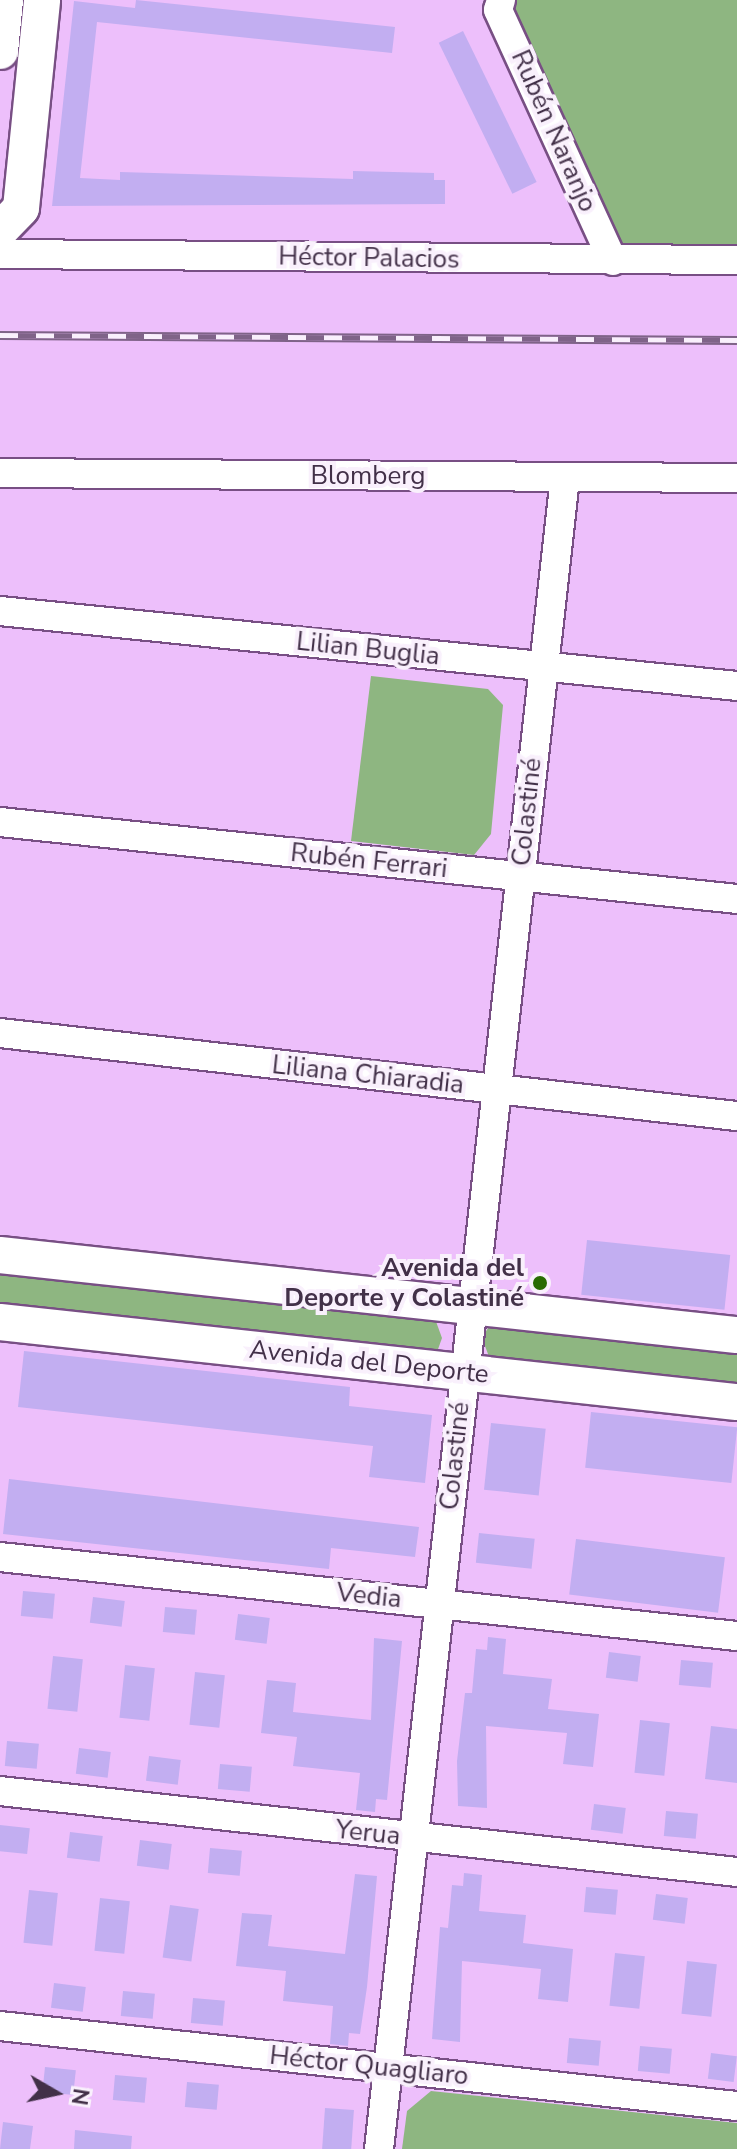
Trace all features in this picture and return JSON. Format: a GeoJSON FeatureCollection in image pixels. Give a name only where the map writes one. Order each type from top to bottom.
{"type":"FeatureCollection","features":[{"type":"Feature","properties":{"kind":"street"},"geometry":{"type":"LineString","coordinates":[[0,51],[5,0]]}},
{"type":"Feature","properties":{"kind":"street"},"geometry":{"type":"LineString","coordinates":[[0,230],[21,208],[42,0]]}},
{"type":"Feature","properties":{"kind":"street","name":"Rubén Naranjo"},"geometry":{"type":"LineString","coordinates":[[501,0],[498,10],[613,261]]}},
{"type":"Feature","properties":{"kind":"street","name":"Héctor Palacios"},"geometry":{"type":"LineString","coordinates":[[0,254],[737,260]]}},
{"type":"Feature","properties":{"kind":"street","name":"Blomberg"},"geometry":{"type":"LineString","coordinates":[[0,473],[737,478]]}},
{"type":"Feature","properties":{"kind":"street","name":"Colastiné"},"geometry":{"type":"LineString","coordinates":[[379,2149],[565,477]]}},
{"type":"Feature","properties":{"kind":"street","name":"Lilian Buglia"},"geometry":{"type":"LineString","coordinates":[[0,611],[737,686]]}},
{"type":"Feature","properties":{"kind":"street","name":"Rubén Ferrari"},"geometry":{"type":"LineString","coordinates":[[0,822],[737,899]]}},
{"type":"Feature","properties":{"kind":"street","name":"Liliana Chiaradia"},"geometry":{"type":"LineString","coordinates":[[0,1033],[737,1116]]}},
{"type":"Feature","properties":{"kind":"street"},"geometry":{"type":"LineString","coordinates":[[0,1255],[737,1335]]}},
{"type":"Feature","properties":{"kind":"street","name":"Avenida del Deporte"},"geometry":{"type":"LineString","coordinates":[[0,1322],[737,1402]]}},
{"type":"Feature","properties":{"kind":"street","name":"Vedia"},"geometry":{"type":"LineString","coordinates":[[0,1557],[737,1636]]}},
{"type":"Feature","properties":{"kind":"street","name":"Yerua"},"geometry":{"type":"LineString","coordinates":[[0,1791],[737,1872]]}},
{"type":"Feature","properties":{"kind":"street","name":"Héctor Quagliaro"},"geometry":{"type":"LineString","coordinates":[[0,2026],[737,2106]]}},
{"type":"Feature","properties":{"kind":"green space"},"geometry":{"type":"Polygon","coordinates":[[[501,0],[737,0],[737,260],[613,261],[501,0]]]}},
{"type":"Feature","properties":{"kind":"green space"},"geometry":{"type":"Polygon","coordinates":[[[371,676],[488,689],[503,705],[491,834],[474,855],[351,841],[371,676]]]}},
{"type":"Feature","properties":{"kind":"green space"},"geometry":{"type":"Polygon","coordinates":[[[0,1265],[434,1316],[442,1338],[437,1352],[0,1314],[0,1265]]]}},
{"type":"Feature","properties":{"kind":"green space"},"geometry":{"type":"Polygon","coordinates":[[[491,1323],[737,1345],[737,1394],[491,1362],[482,1338],[491,1323]]]}},
{"type":"Feature","properties":{"kind":"green space"},"geometry":{"type":"Polygon","coordinates":[[[431,2091],[737,2123],[737,2149],[402,2149],[407,2111],[431,2091]]]}},
{"type":"Feature","properties":{"kind":"building"},"geometry":{"type":"Polygon","coordinates":[[[136,0],[395,27],[392,53],[97,22],[80,178],[120,180],[120,172],[353,179],[353,171],[434,173],[434,180],[445,180],[445,204],[52,206],[74,1],[135,8],[136,0]]]}},
{"type":"Feature","properties":{"kind":"building"},"geometry":{"type":"Polygon","coordinates":[[[463,31],[537,182],[512,194],[439,43],[463,31]]]}},
{"type":"Feature","properties":{"kind":"building"},"geometry":{"type":"Polygon","coordinates":[[[587,1240],[730,1255],[724,1310],[581,1295],[587,1240]]]}},
{"type":"Feature","properties":{"kind":"building"},"geometry":{"type":"Polygon","coordinates":[[[24,1351],[350,1387],[349,1406],[432,1415],[425,1483],[369,1477],[373,1446],[18,1407],[24,1351]]]}},
{"type":"Feature","properties":{"kind":"building"},"geometry":{"type":"Polygon","coordinates":[[[591,1412],[737,1427],[731,1483],[585,1468],[591,1412]]]}},
{"type":"Feature","properties":{"kind":"building"},"geometry":{"type":"Polygon","coordinates":[[[491,1423],[546,1429],[539,1495],[484,1490],[491,1423]]]}},
{"type":"Feature","properties":{"kind":"building"},"geometry":{"type":"Polygon","coordinates":[[[9,1479],[419,1527],[415,1557],[331,1548],[329,1569],[3,1534],[9,1479]]]}},
{"type":"Feature","properties":{"kind":"building"},"geometry":{"type":"Polygon","coordinates":[[[479,1533],[535,1539],[532,1569],[476,1563],[479,1533]]]}},
{"type":"Feature","properties":{"kind":"building"},"geometry":{"type":"Polygon","coordinates":[[[576,1539],[725,1557],[718,1613],[569,1595],[576,1539]]]}},
{"type":"Feature","properties":{"kind":"building"},"geometry":{"type":"Polygon","coordinates":[[[23,1591],[55,1594],[53,1619],[21,1616],[23,1591]]]}},
{"type":"Feature","properties":{"kind":"building"},"geometry":{"type":"Polygon","coordinates":[[[93,1597],[125,1601],[122,1627],[90,1623],[93,1597]]]}},
{"type":"Feature","properties":{"kind":"building"},"geometry":{"type":"Polygon","coordinates":[[[165,1607],[197,1610],[195,1635],[163,1632],[165,1607]]]}},
{"type":"Feature","properties":{"kind":"building"},"geometry":{"type":"Polygon","coordinates":[[[238,1614],[270,1618],[267,1644],[235,1640],[238,1614]]]}},
{"type":"Feature","properties":{"kind":"building"},"geometry":{"type":"Polygon","coordinates":[[[488,1637],[506,1639],[503,1674],[552,1679],[548,1709],[599,1714],[593,1767],[563,1764],[567,1733],[486,1726],[487,1808],[458,1806],[457,1761],[465,1693],[472,1693],[476,1649],[487,1650],[488,1637]]]}},
{"type":"Feature","properties":{"kind":"building"},"geometry":{"type":"Polygon","coordinates":[[[374,1638],[402,1641],[387,1800],[376,1799],[375,1812],[356,1810],[360,1773],[293,1766],[297,1737],[261,1733],[267,1680],[296,1683],[293,1712],[371,1720],[374,1638]]]}},
{"type":"Feature","properties":{"kind":"building"},"geometry":{"type":"Polygon","coordinates":[[[609,1652],[641,1656],[638,1682],[606,1678],[609,1652]]]}},
{"type":"Feature","properties":{"kind":"building"},"geometry":{"type":"Polygon","coordinates":[[[53,1656],[83,1659],[77,1712],[47,1709],[53,1656]]]}},
{"type":"Feature","properties":{"kind":"building"},"geometry":{"type":"Polygon","coordinates":[[[681,1660],[713,1663],[711,1688],[679,1685],[681,1660]]]}},
{"type":"Feature","properties":{"kind":"building"},"geometry":{"type":"Polygon","coordinates":[[[125,1665],[155,1668],[149,1721],[119,1718],[125,1665]]]}},
{"type":"Feature","properties":{"kind":"building"},"geometry":{"type":"Polygon","coordinates":[[[195,1672],[225,1675],[219,1728],[189,1725],[195,1672]]]}},
{"type":"Feature","properties":{"kind":"building"},"geometry":{"type":"Polygon","coordinates":[[[640,1720],[670,1723],[664,1776],[634,1773],[640,1720]]]}},
{"type":"Feature","properties":{"kind":"building"},"geometry":{"type":"Polygon","coordinates":[[[711,1726],[737,1729],[737,1783],[705,1779],[711,1726]]]}},
{"type":"Feature","properties":{"kind":"building"},"geometry":{"type":"Polygon","coordinates":[[[7,1741],[39,1744],[37,1769],[5,1766],[7,1741]]]}},
{"type":"Feature","properties":{"kind":"building"},"geometry":{"type":"Polygon","coordinates":[[[79,1748],[111,1752],[108,1778],[76,1774],[79,1748]]]}},
{"type":"Feature","properties":{"kind":"building"},"geometry":{"type":"Polygon","coordinates":[[[149,1756],[181,1760],[178,1785],[146,1781],[149,1756]]]}},
{"type":"Feature","properties":{"kind":"building"},"geometry":{"type":"Polygon","coordinates":[[[220,1764],[252,1767],[250,1792],[218,1789],[220,1764]]]}},
{"type":"Feature","properties":{"kind":"building"},"geometry":{"type":"Polygon","coordinates":[[[594,1804],[626,1808],[623,1834],[591,1830],[594,1804]]]}},
{"type":"Feature","properties":{"kind":"building"},"geometry":{"type":"Polygon","coordinates":[[[666,1811],[698,1814],[696,1839],[664,1836],[666,1811]]]}},
{"type":"Feature","properties":{"kind":"building"},"geometry":{"type":"Polygon","coordinates":[[[0,1825],[30,1828],[27,1854],[0,1851],[0,1825]]]}},
{"type":"Feature","properties":{"kind":"building"},"geometry":{"type":"Polygon","coordinates":[[[70,1832],[103,1836],[100,1862],[67,1858],[70,1832]]]}},
{"type":"Feature","properties":{"kind":"building"},"geometry":{"type":"Polygon","coordinates":[[[140,1840],[172,1844],[169,1870],[137,1866],[140,1840]]]}},
{"type":"Feature","properties":{"kind":"building"},"geometry":{"type":"Polygon","coordinates":[[[210,1848],[242,1851],[240,1876],[208,1873],[210,1848]]]}},
{"type":"Feature","properties":{"kind":"building"},"geometry":{"type":"Polygon","coordinates":[[[464,1873],[482,1875],[479,1911],[526,1915],[523,1943],[573,1949],[568,2002],[538,1999],[541,1969],[462,1961],[460,2042],[432,2039],[440,1927],[448,1928],[452,1885],[463,1886],[464,1873]]]}},
{"type":"Feature","properties":{"kind":"building"},"geometry":{"type":"Polygon","coordinates":[[[355,1874],[377,1876],[360,2034],[349,2033],[348,2046],[330,2044],[333,2006],[283,2001],[286,1971],[236,1966],[242,1913],[272,1915],[268,1946],[345,1954],[355,1874]]]}},
{"type":"Feature","properties":{"kind":"building"},"geometry":{"type":"Polygon","coordinates":[[[586,1887],[618,1890],[616,1915],[584,1912],[586,1887]]]}},
{"type":"Feature","properties":{"kind":"building"},"geometry":{"type":"Polygon","coordinates":[[[29,1890],[58,1893],[52,1946],[23,1943],[29,1890]]]}},
{"type":"Feature","properties":{"kind":"building"},"geometry":{"type":"Polygon","coordinates":[[[656,1894],[688,1898],[685,1924],[653,1920],[656,1894]]]}},
{"type":"Feature","properties":{"kind":"building"},"geometry":{"type":"Polygon","coordinates":[[[100,1898],[130,1901],[124,1954],[94,1951],[100,1898]]]}},
{"type":"Feature","properties":{"kind":"building"},"geometry":{"type":"Polygon","coordinates":[[[170,1905],[199,1909],[191,1962],[163,1957],[170,1905]]]}},
{"type":"Feature","properties":{"kind":"building"},"geometry":{"type":"Polygon","coordinates":[[[615,1953],[645,1956],[639,2009],[609,2006],[615,1953]]]}},
{"type":"Feature","properties":{"kind":"building"},"geometry":{"type":"Polygon","coordinates":[[[687,1961],[717,1964],[711,2017],[681,2014],[687,1961]]]}},
{"type":"Feature","properties":{"kind":"building"},"geometry":{"type":"Polygon","coordinates":[[[54,1983],[86,1987],[83,2012],[51,2008],[54,1983]]]}},
{"type":"Feature","properties":{"kind":"building"},"geometry":{"type":"Polygon","coordinates":[[[123,1991],[155,1994],[153,2019],[121,2016],[123,1991]]]}},
{"type":"Feature","properties":{"kind":"building"},"geometry":{"type":"Polygon","coordinates":[[[193,1998],[225,2001],[223,2026],[191,2023],[193,1998]]]}},
{"type":"Feature","properties":{"kind":"building"},"geometry":{"type":"Polygon","coordinates":[[[569,2038],[601,2041],[599,2066],[567,2063],[569,2038]]]}},
{"type":"Feature","properties":{"kind":"building"},"geometry":{"type":"Polygon","coordinates":[[[640,2046],[672,2049],[670,2074],[638,2071],[640,2046]]]}},
{"type":"Feature","properties":{"kind":"building"},"geometry":{"type":"Polygon","coordinates":[[[711,2053],[737,2056],[734,2082],[708,2079],[711,2053]]]}},
{"type":"Feature","properties":{"kind":"building"},"geometry":{"type":"Polygon","coordinates":[[[45,2067],[76,2070],[73,2095],[42,2092],[45,2067]]]}},
{"type":"Feature","properties":{"kind":"building"},"geometry":{"type":"Polygon","coordinates":[[[115,2075],[147,2078],[145,2103],[113,2100],[115,2075]]]}},
{"type":"Feature","properties":{"kind":"building"},"geometry":{"type":"Polygon","coordinates":[[[187,2082],[219,2085],[217,2110],[185,2107],[187,2082]]]}},
{"type":"Feature","properties":{"kind":"building"},"geometry":{"type":"Polygon","coordinates":[[[325,2108],[354,2110],[351,2149],[322,2149],[325,2108]]]}},
{"type":"Feature","properties":{"kind":"building"},"geometry":{"type":"Polygon","coordinates":[[[3,2122],[33,2126],[30,2149],[0,2149],[3,2122]]]}},
{"type":"Feature","properties":{"kind":"building"},"geometry":{"type":"Polygon","coordinates":[[[75,2130],[132,2136],[131,2149],[74,2149],[75,2130]]]}},
{"type":"Feature","properties":{"kind":"railway"},"geometry":{"type":"LineString","coordinates":[[0,335],[737,340]]}},
{"type":"Feature","properties":{"kind":"place","name":"Avenida del Deporte y Colastiné"},"geometry":{"type":"Point","coordinates":[540,1283]}}]}
